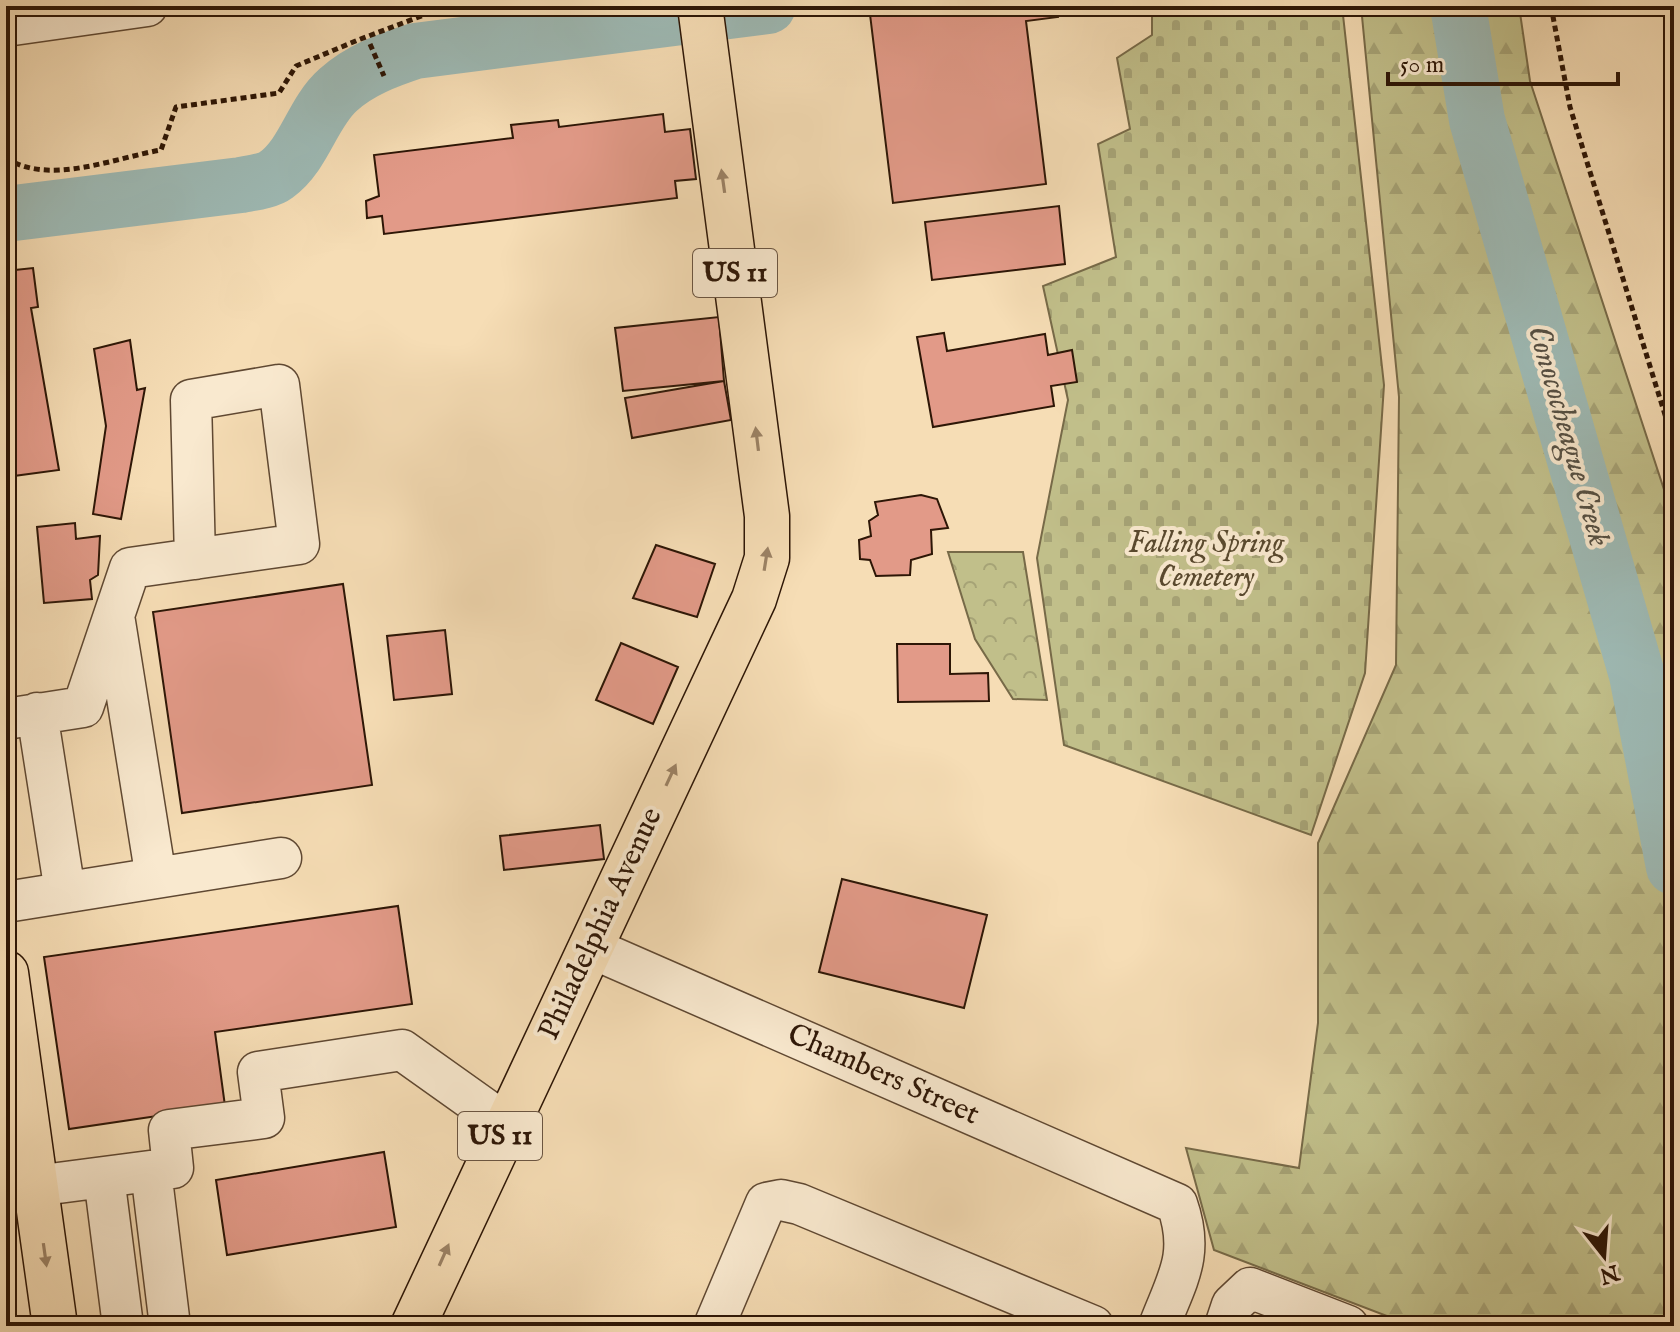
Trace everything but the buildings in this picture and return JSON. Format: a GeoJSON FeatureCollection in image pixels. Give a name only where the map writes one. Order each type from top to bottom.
{"type":"FeatureCollection","features":[{"type":"Feature","properties":{"kind":"main road","name":"Philadelphia Avenue"},"geometry":{"type":"LineString","coordinates":[[413,1326],[754,599],[767,558],[767,516],[702,18]]}},
{"type":"Feature","properties":{"kind":"main road"},"geometry":{"type":"LineString","coordinates":[[8,999],[55,1326]]}},
{"type":"Feature","properties":{"kind":"street"},"geometry":{"type":"LineString","coordinates":[[6,26],[147,6]]}},
{"type":"Feature","properties":{"kind":"street"},"geometry":{"type":"LineString","coordinates":[[65,892],[22,716],[83,707],[130,568],[195,559],[299,544],[279,385],[191,400],[195,559]]}},
{"type":"Feature","properties":{"kind":"street"},"geometry":{"type":"LineString","coordinates":[[114,615],[156,878]]}},
{"type":"Feature","properties":{"kind":"street"},"geometry":{"type":"LineString","coordinates":[[6,902],[281,858]]}},
{"type":"Feature","properties":{"kind":"street","name":"Chambers Street"},"geometry":{"type":"LineString","coordinates":[[589,947],[1177,1204],[1187,1232],[1184,1261],[1159,1326]]}},
{"type":"Feature","properties":{"kind":"street"},"geometry":{"type":"LineString","coordinates":[[35,1186],[173,1168],[169,1130],[264,1118],[258,1072],[402,1050],[506,1124]]}},
{"type":"Feature","properties":{"kind":"street"},"geometry":{"type":"LineString","coordinates":[[151,1171],[170,1326]]}},
{"type":"Feature","properties":{"kind":"street"},"geometry":{"type":"LineString","coordinates":[[104,1177],[123,1326]]}},
{"type":"Feature","properties":{"kind":"street"},"geometry":{"type":"LineString","coordinates":[[714,1326],[766,1203],[781,1200],[799,1204],[1093,1326]]}},
{"type":"Feature","properties":{"kind":"street"},"geometry":{"type":"LineString","coordinates":[[1225,1326],[1232,1305],[1250,1288],[1348,1326]]}},
{"type":"Feature","properties":{"kind":"path"},"geometry":{"type":"LineString","coordinates":[[6,158],[21,168],[61,170],[161,150],[176,107],[279,93],[296,66],[358,40],[432,12],[499,6]]}},
{"type":"Feature","properties":{"kind":"path"},"geometry":{"type":"LineString","coordinates":[[1551,6],[1570,107],[1674,444]]}},
{"type":"Feature","properties":{"kind":"path"},"geometry":{"type":"LineString","coordinates":[[370,44],[384,76]]}},
{"type":"Feature","properties":{"kind":"green space","name":"Falling Spring Cemetery"},"geometry":{"type":"Polygon","coordinates":[[[1152,6],[1342,6],[1384,385],[1365,673],[1311,835],[1064,745],[1037,558],[1068,400],[1043,286],[1116,257],[1098,144],[1130,129],[1117,58],[1152,35],[1152,6]]]}},
{"type":"Feature","properties":{"kind":"green space"},"geometry":{"type":"Polygon","coordinates":[[[1361,6],[1519,6],[1530,81],[1674,520],[1674,1326],[1413,1326],[1214,1250],[1186,1148],[1299,1168],[1318,1023],[1318,843],[1396,665],[1399,397],[1361,6]]]}},
{"type":"Feature","properties":{"kind":"green space"},"geometry":{"type":"Polygon","coordinates":[[[948,552],[1023,552],[1047,700],[1013,699],[975,639],[948,552]]]}},
{"type":"Feature","properties":{"kind":"waterway"},"geometry":{"type":"LineString","coordinates":[[6,214],[269,179],[294,156],[321,110],[338,90],[365,71],[415,51],[768,6]]}},
{"type":"Feature","properties":{"kind":"waterway","name":"Conococheague Creek"},"geometry":{"type":"LineString","coordinates":[[1458,6],[1477,120],[1637,675],[1674,867]]}}]}
